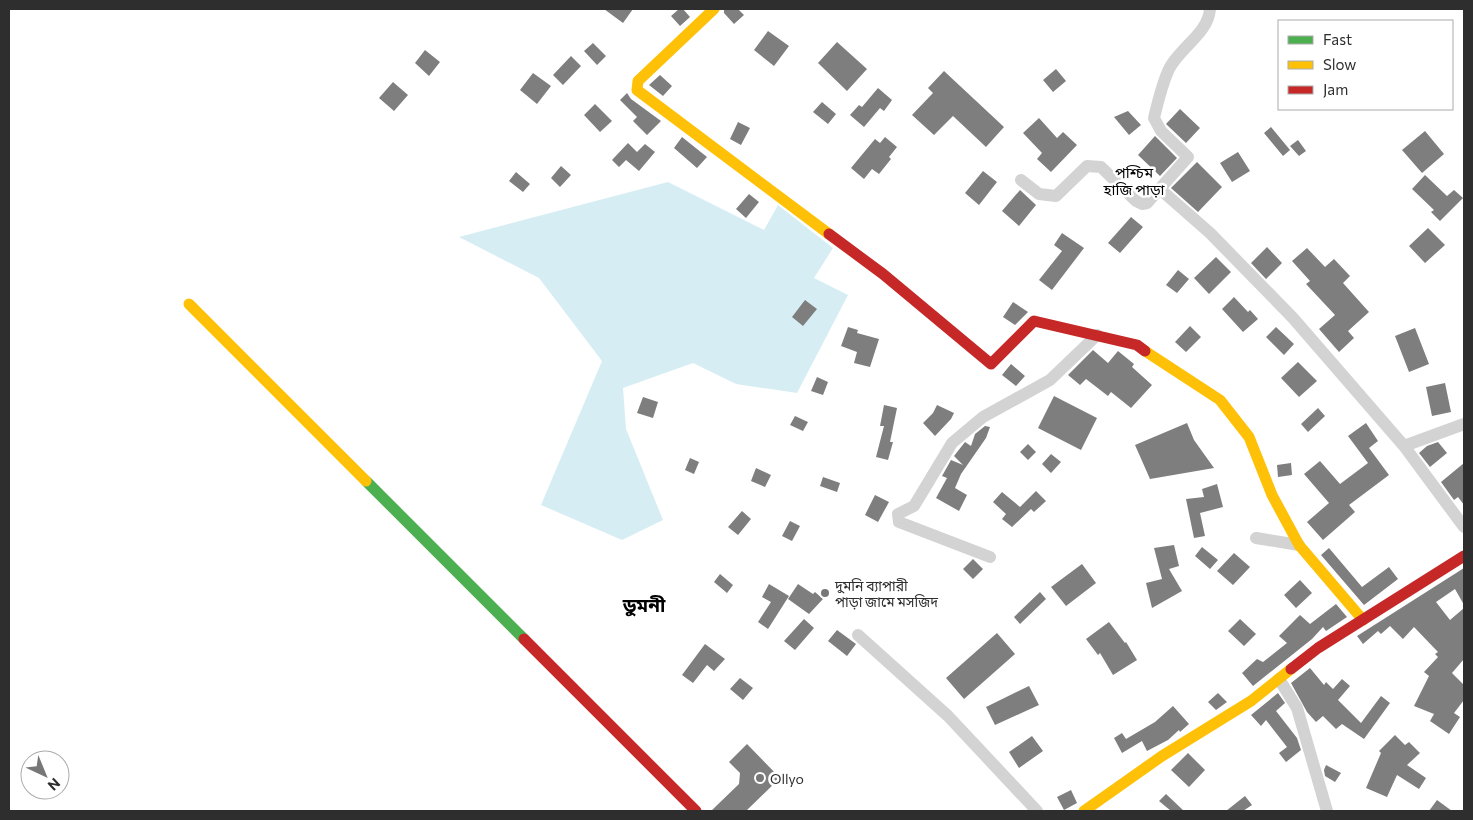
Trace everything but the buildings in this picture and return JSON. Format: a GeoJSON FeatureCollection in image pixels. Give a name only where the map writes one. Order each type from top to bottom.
{"type":"FeatureCollection","features":[{"type":"Feature","properties":{"kind":"street"},"geometry":{"type":"LineString","coordinates":[[714,9],[638,81],[637,90],[860,256],[990,364],[1034,321],[1137,345],[1220,400],[1249,437],[1272,496],[1299,546],[1362,620]]}},
{"type":"Feature","properties":{"kind":"street"},"geometry":{"type":"LineString","coordinates":[[1021,180],[1039,194],[1056,196],[1087,166],[1101,167],[1142,204],[1147,203],[1161,190],[1188,157],[1161,131],[1154,118],[1160,93],[1174,62],[1206,24],[1210,9]]}},
{"type":"Feature","properties":{"kind":"street"},"geometry":{"type":"LineString","coordinates":[[1161,190],[1210,233],[1280,305],[1404,446],[1464,527]]}},
{"type":"Feature","properties":{"kind":"street"},"geometry":{"type":"LineString","coordinates":[[189,304],[696,811]]}},
{"type":"Feature","properties":{"kind":"street"},"geometry":{"type":"LineString","coordinates":[[990,557],[899,522],[898,514],[914,506],[952,443],[983,417],[1050,380],[1097,335]]}},
{"type":"Feature","properties":{"kind":"street"},"geometry":{"type":"LineString","coordinates":[[1404,446],[1464,424]]}},
{"type":"Feature","properties":{"kind":"street"},"geometry":{"type":"LineString","coordinates":[[1256,538],[1299,546]]}},
{"type":"Feature","properties":{"kind":"street"},"geometry":{"type":"LineString","coordinates":[[1084,811],[1162,756],[1250,701],[1318,648],[1464,556]]}},
{"type":"Feature","properties":{"kind":"street"},"geometry":{"type":"LineString","coordinates":[[858,636],[948,716],[1037,811]]}},
{"type":"Feature","properties":{"kind":"street"},"geometry":{"type":"LineString","coordinates":[[1279,679],[1297,708],[1327,811]]}},
{"type":"Feature","properties":{"kind":"water"},"geometry":{"type":"Polygon","coordinates":[[[668,182],[764,230],[778,205],[833,248],[814,278],[848,295],[797,393],[736,384],[693,363],[623,388],[626,429],[663,520],[622,540],[541,505],[602,361],[539,278],[459,237],[668,182]]]}},
{"type":"Feature","properties":{"kind":"traffic: fast"},"geometry":{"type":"LineString","coordinates":[[366,481],[524,639]]}},
{"type":"Feature","properties":{"kind":"traffic: slow"},"geometry":{"type":"LineString","coordinates":[[714,9],[638,81],[637,90],[829,234]]}},
{"type":"Feature","properties":{"kind":"traffic: slow"},"geometry":{"type":"LineString","coordinates":[[189,304],[366,481]]}},
{"type":"Feature","properties":{"kind":"traffic: slow"},"geometry":{"type":"LineString","coordinates":[[1145,351],[1220,400],[1249,437],[1272,495],[1299,545],[1363,620]]}},
{"type":"Feature","properties":{"kind":"traffic: slow"},"geometry":{"type":"LineString","coordinates":[[1084,811],[1162,756],[1251,701],[1291,669]]}},
{"type":"Feature","properties":{"kind":"traffic: jam"},"geometry":{"type":"LineString","coordinates":[[829,234],[883,274],[991,364],[1034,321],[1137,345],[1145,351]]}},
{"type":"Feature","properties":{"kind":"traffic: jam"},"geometry":{"type":"LineString","coordinates":[[1291,669],[1318,648],[1464,556]]}},
{"type":"Feature","properties":{"kind":"traffic: jam"},"geometry":{"type":"LineString","coordinates":[[524,639],[696,811]]}},
{"type":"Feature","properties":{"kind":"place","name":"দুমনি ব্যাপারী পাড়া জামে মসজিদ"},"geometry":{"type":"Point","coordinates":[825,593]}},
{"type":"Feature","properties":{"kind":"place","name":"Ollyo"},"geometry":{"type":"Point","coordinates":[760,778]}},
{"type":"Feature","properties":{"kind":"district","name":"পশ্চিম হাজি পাড়া"},"geometry":{"type":"Point","coordinates":[1134,180]}},
{"type":"Feature","properties":{"kind":"district","name":"ডুমনী"},"geometry":{"type":"Point","coordinates":[644,604]}}]}
